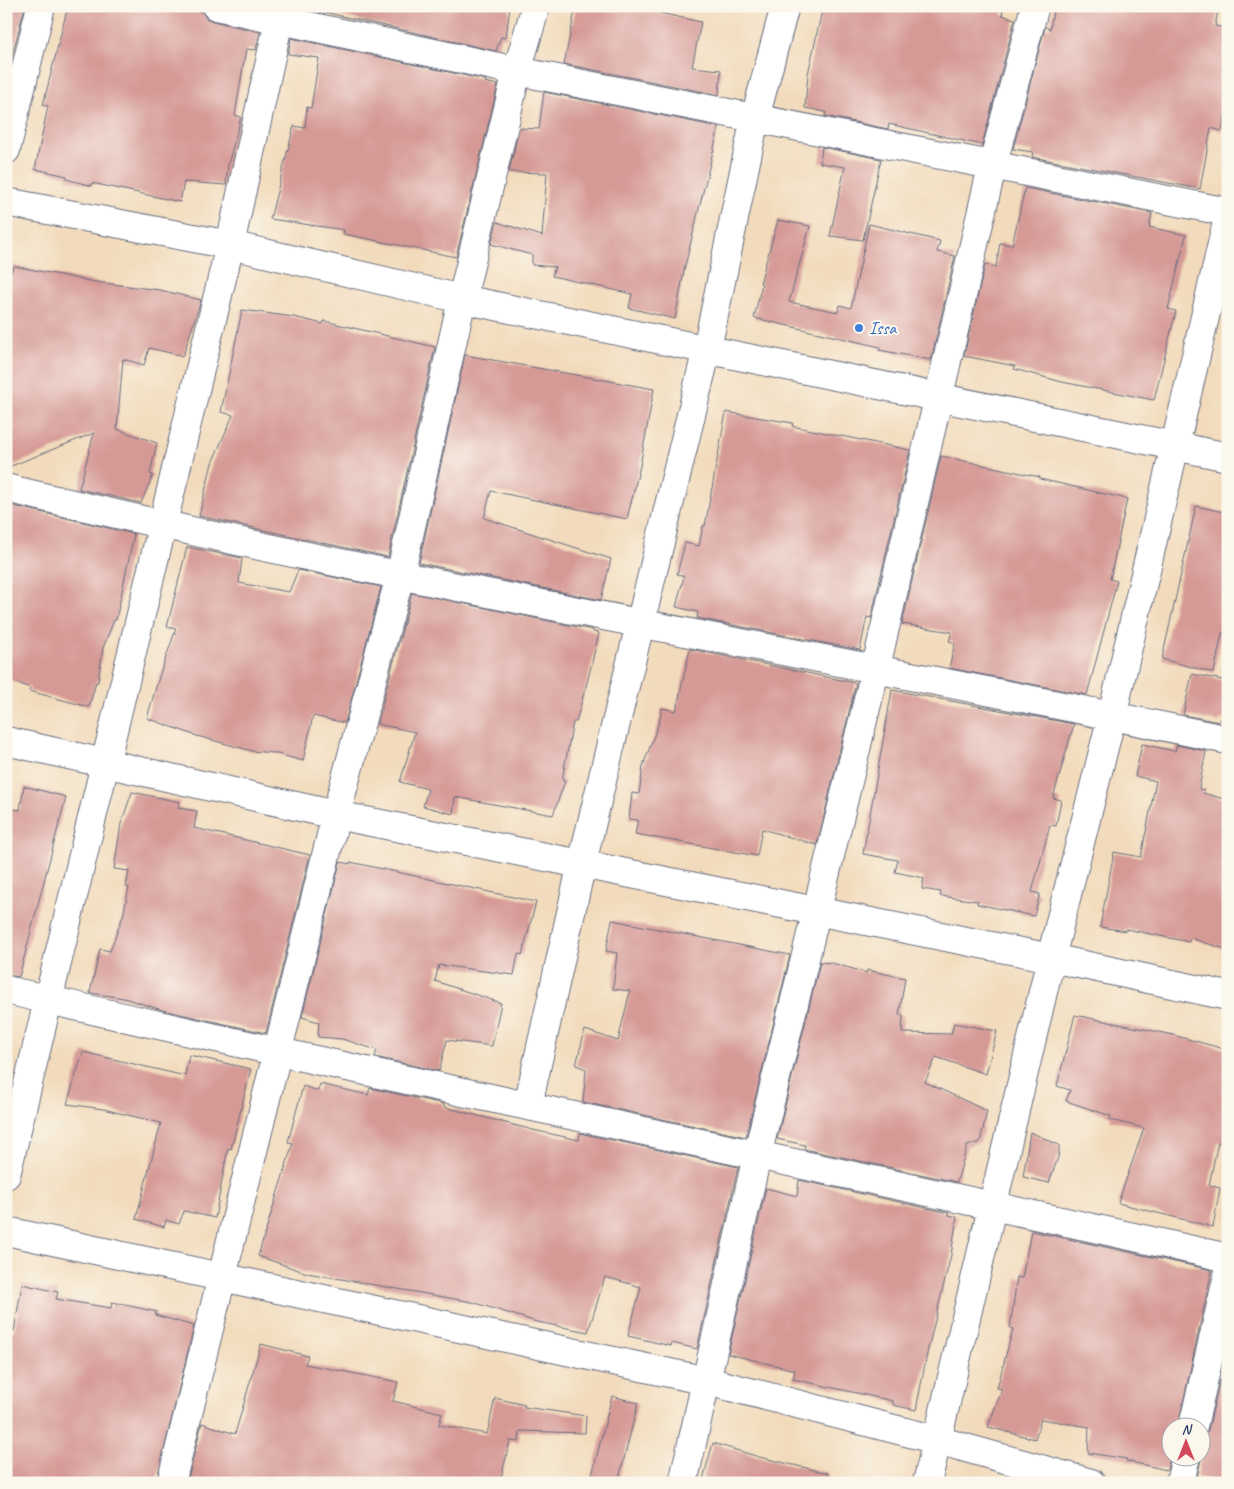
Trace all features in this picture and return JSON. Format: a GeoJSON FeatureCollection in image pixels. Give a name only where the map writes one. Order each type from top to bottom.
{"type":"FeatureCollection","features":[{"type":"Feature","properties":{"kind":"street"},"geometry":{"type":"LineString","coordinates":[[6,150],[41,6]]}},
{"type":"Feature","properties":{"kind":"street"},"geometry":{"type":"LineString","coordinates":[[216,6],[280,13],[516,70],[992,167],[1228,212]]}},
{"type":"Feature","properties":{"kind":"street"},"geometry":{"type":"LineString","coordinates":[[171,1483],[336,814],[400,576],[516,70],[536,6]]}},
{"type":"Feature","properties":{"kind":"street"},"geometry":{"type":"LineString","coordinates":[[528,1105],[582,863],[708,349],[755,118],[786,6]]}},
{"type":"Feature","properties":{"kind":"street"},"geometry":{"type":"LineString","coordinates":[[683,1483],[708,1381],[758,1156],[876,671],[992,167],[1035,6]]}},
{"type":"Feature","properties":{"kind":"street"},"geometry":{"type":"LineString","coordinates":[[6,1175],[230,245],[280,13]]}},
{"type":"Feature","properties":{"kind":"street"},"geometry":{"type":"LineString","coordinates":[[6,202],[230,245],[462,299],[1228,457]]}},
{"type":"Feature","properties":{"kind":"street"},"geometry":{"type":"LineString","coordinates":[[927,1483],[991,1205],[1112,716],[1228,218]]}},
{"type":"Feature","properties":{"kind":"street"},"geometry":{"type":"LineString","coordinates":[[6,488],[163,526],[400,576],[1228,740]]}},
{"type":"Feature","properties":{"kind":"street"},"geometry":{"type":"LineString","coordinates":[[6,741],[336,814],[1051,958],[1228,996]]}},
{"type":"Feature","properties":{"kind":"street"},"geometry":{"type":"LineString","coordinates":[[6,990],[276,1052],[991,1205],[1228,1258]]}},
{"type":"Feature","properties":{"kind":"street"},"geometry":{"type":"LineString","coordinates":[[6,1231],[221,1275],[708,1381],[937,1440],[1091,1483]]}},
{"type":"Feature","properties":{"kind":"street"},"geometry":{"type":"LineString","coordinates":[[1195,1416],[1228,1275]]}},
{"type":"Feature","properties":{"kind":"street"},"geometry":{"type":"LineString","coordinates":[[1180,1483],[1184,1466]]}},
{"type":"Feature","properties":{"kind":"building"},"geometry":{"type":"Polygon","coordinates":[[[6,6],[25,6],[6,79],[6,6]]]}},
{"type":"Feature","properties":{"kind":"building"},"geometry":{"type":"Polygon","coordinates":[[[68,6],[178,6],[202,12],[206,18],[213,21],[260,32],[256,50],[246,49],[235,115],[241,117],[228,165],[226,185],[184,182],[180,202],[92,183],[92,186],[66,179],[67,176],[35,169],[48,106],[43,105],[68,6]]]}},
{"type":"Feature","properties":{"kind":"building"},"geometry":{"type":"Polygon","coordinates":[[[297,6],[510,6],[506,38],[501,37],[496,51],[297,6]]]}},
{"type":"Feature","properties":{"kind":"building"},"geometry":{"type":"Polygon","coordinates":[[[576,6],[628,6],[701,22],[692,67],[721,70],[719,95],[564,64],[576,6]]]}},
{"type":"Feature","properties":{"kind":"building"},"geometry":{"type":"Polygon","coordinates":[[[823,6],[1004,6],[1002,15],[1015,19],[982,145],[889,124],[888,129],[825,116],[826,112],[805,108],[808,74],[823,6]]]}},
{"type":"Feature","properties":{"kind":"building"},"geometry":{"type":"Polygon","coordinates":[[[1054,6],[1219,6],[1215,26],[1228,28],[1228,105],[1222,131],[1211,128],[1200,189],[1032,157],[1033,152],[1013,149],[1045,27],[1050,29],[1054,6]]]}},
{"type":"Feature","properties":{"kind":"building"},"geometry":{"type":"Polygon","coordinates":[[[291,38],[486,80],[485,82],[498,85],[456,257],[344,234],[344,230],[270,219],[294,126],[305,128],[307,107],[311,108],[319,58],[288,54],[291,38]]]}},
{"type":"Feature","properties":{"kind":"building"},"geometry":{"type":"Polygon","coordinates":[[[544,92],[719,127],[685,266],[675,319],[629,308],[632,294],[552,276],[555,267],[532,265],[532,255],[491,244],[497,222],[542,236],[547,173],[509,172],[519,128],[539,129],[544,92]]]}},
{"type":"Feature","properties":{"kind":"building"},"geometry":{"type":"Polygon","coordinates":[[[822,147],[881,159],[863,240],[830,236],[845,167],[820,163],[822,147]]]}},
{"type":"Feature","properties":{"kind":"building"},"geometry":{"type":"Polygon","coordinates":[[[1025,188],[1152,213],[1149,227],[1186,235],[1168,309],[1176,311],[1154,400],[1062,382],[1014,369],[1015,366],[964,356],[985,264],[996,267],[1000,243],[1012,245],[1025,188]]]}},
{"type":"Feature","properties":{"kind":"building"},"geometry":{"type":"Polygon","coordinates":[[[778,220],[810,226],[789,302],[838,312],[840,305],[851,308],[869,224],[940,241],[937,252],[955,256],[931,360],[879,350],[880,347],[754,318],[762,284],[760,283],[778,220]]]}},
{"type":"Feature","properties":{"kind":"building"},"geometry":{"type":"Polygon","coordinates":[[[14,266],[95,282],[160,290],[201,300],[183,356],[149,348],[144,365],[123,359],[117,429],[157,443],[150,474],[153,475],[141,503],[79,489],[94,433],[6,468],[6,280],[14,266]]]}},
{"type":"Feature","properties":{"kind":"building"},"geometry":{"type":"Polygon","coordinates":[[[242,310],[294,317],[323,324],[324,321],[435,347],[388,557],[199,516],[212,463],[233,415],[221,412],[242,310]]]}},
{"type":"Feature","properties":{"kind":"building"},"geometry":{"type":"Polygon","coordinates":[[[465,355],[654,389],[640,466],[627,519],[491,491],[484,518],[611,559],[601,600],[419,563],[465,355]]]}},
{"type":"Feature","properties":{"kind":"building"},"geometry":{"type":"Polygon","coordinates":[[[726,412],[793,423],[792,426],[910,450],[871,618],[867,617],[860,650],[697,618],[698,612],[676,607],[684,576],[677,574],[685,543],[699,546],[703,526],[705,526],[726,412]]]}},
{"type":"Feature","properties":{"kind":"building"},"geometry":{"type":"Polygon","coordinates":[[[941,456],[1040,477],[1040,479],[1127,499],[1110,579],[1117,581],[1087,695],[949,668],[955,643],[949,641],[952,632],[902,624],[941,456]]]}},
{"type":"Feature","properties":{"kind":"building"},"geometry":{"type":"Polygon","coordinates":[[[6,504],[134,534],[116,620],[114,620],[103,648],[98,682],[96,682],[89,707],[29,691],[30,688],[6,678],[6,658],[13,626],[6,625],[6,557],[12,531],[6,529],[6,504]]]}},
{"type":"Feature","properties":{"kind":"building"},"geometry":{"type":"Polygon","coordinates":[[[1196,506],[1228,513],[1228,634],[1222,633],[1214,673],[1162,659],[1196,506]]]}},
{"type":"Feature","properties":{"kind":"building"},"geometry":{"type":"Polygon","coordinates":[[[187,547],[242,558],[239,583],[289,592],[298,570],[381,587],[345,723],[313,716],[303,761],[274,753],[252,751],[197,736],[147,718],[176,629],[167,627],[187,547]]]}},
{"type":"Feature","properties":{"kind":"building"},"geometry":{"type":"Polygon","coordinates":[[[412,593],[593,630],[593,632],[599,633],[576,722],[573,722],[562,780],[565,781],[553,815],[455,797],[453,814],[423,806],[428,789],[400,782],[415,732],[377,724],[412,593]]]}},
{"type":"Feature","properties":{"kind":"building"},"geometry":{"type":"Polygon","coordinates":[[[690,649],[856,683],[817,845],[762,829],[757,856],[635,834],[638,820],[629,819],[632,793],[639,794],[643,766],[659,722],[662,708],[676,711],[690,649]]]}},
{"type":"Feature","properties":{"kind":"building"},"geometry":{"type":"Polygon","coordinates":[[[1192,674],[1228,681],[1228,720],[1220,719],[1219,722],[1183,715],[1192,674]]]}},
{"type":"Feature","properties":{"kind":"building"},"geometry":{"type":"Polygon","coordinates":[[[892,690],[1074,724],[1053,798],[1061,800],[1056,826],[1050,825],[1032,892],[1040,894],[1034,916],[977,904],[978,901],[940,896],[941,892],[922,889],[924,878],[895,872],[898,860],[863,854],[892,690]]]}},
{"type":"Feature","properties":{"kind":"building"},"geometry":{"type":"Polygon","coordinates":[[[1142,744],[1175,751],[1177,745],[1206,751],[1199,789],[1204,790],[1203,793],[1228,800],[1228,950],[1190,938],[1189,942],[1126,929],[1126,931],[1100,927],[1114,852],[1141,857],[1156,781],[1135,776],[1142,744]]]}},
{"type":"Feature","properties":{"kind":"building"},"geometry":{"type":"Polygon","coordinates":[[[24,786],[66,797],[19,977],[6,975],[6,808],[20,810],[24,786]]]}},
{"type":"Feature","properties":{"kind":"building"},"geometry":{"type":"Polygon","coordinates":[[[132,792],[180,802],[178,808],[197,811],[194,828],[310,855],[266,1033],[162,1010],[124,998],[90,993],[100,949],[110,951],[123,916],[129,887],[126,887],[129,871],[114,869],[121,824],[132,792]]]}},
{"type":"Feature","properties":{"kind":"building"},"geometry":{"type":"Polygon","coordinates":[[[340,862],[350,864],[350,862],[536,902],[522,955],[518,954],[514,975],[439,965],[435,981],[501,1003],[492,1046],[447,1040],[439,1071],[375,1057],[377,1050],[342,1039],[318,1037],[319,1022],[302,1017],[340,862]]]}},
{"type":"Feature","properties":{"kind":"building"},"geometry":{"type":"Polygon","coordinates":[[[612,920],[790,955],[746,1137],[583,1102],[586,1069],[576,1065],[585,1030],[618,1041],[630,991],[613,989],[617,953],[606,951],[612,920]]]}},
{"type":"Feature","properties":{"kind":"building"},"geometry":{"type":"Polygon","coordinates":[[[820,962],[832,963],[867,973],[867,970],[905,978],[899,1015],[903,1015],[902,1033],[951,1034],[954,1023],[997,1031],[986,1074],[936,1057],[925,1082],[987,1111],[980,1142],[967,1146],[957,1182],[804,1149],[805,1145],[777,1139],[820,962]]]}},
{"type":"Feature","properties":{"kind":"building"},"geometry":{"type":"Polygon","coordinates":[[[1075,1015],[1173,1035],[1228,1050],[1228,1143],[1218,1142],[1209,1185],[1220,1188],[1213,1227],[1118,1203],[1144,1128],[1110,1120],[1111,1116],[1066,1101],[1070,1090],[1057,1086],[1075,1015]]]}},
{"type":"Feature","properties":{"kind":"building"},"geometry":{"type":"Polygon","coordinates":[[[83,1052],[185,1076],[189,1055],[251,1069],[231,1149],[228,1148],[215,1218],[184,1211],[179,1224],[166,1220],[164,1227],[136,1219],[161,1123],[103,1109],[67,1104],[83,1052]]]}},
{"type":"Feature","properties":{"kind":"building"},"geometry":{"type":"Polygon","coordinates":[[[320,1084],[368,1095],[370,1088],[444,1104],[444,1107],[579,1140],[580,1133],[738,1167],[697,1349],[672,1343],[671,1346],[628,1336],[641,1287],[605,1277],[588,1332],[537,1322],[472,1302],[307,1273],[258,1256],[293,1143],[288,1142],[303,1086],[318,1091],[320,1084]]]}},
{"type":"Feature","properties":{"kind":"building"},"geometry":{"type":"Polygon","coordinates":[[[1030,1132],[1059,1145],[1059,1154],[1049,1183],[1023,1177],[1030,1132]]]}},
{"type":"Feature","properties":{"kind":"building"},"geometry":{"type":"Polygon","coordinates":[[[799,1180],[949,1213],[949,1215],[957,1217],[951,1255],[928,1349],[916,1410],[893,1405],[893,1401],[793,1379],[795,1370],[728,1354],[766,1188],[797,1196],[799,1180]]]}},
{"type":"Feature","properties":{"kind":"building"},"geometry":{"type":"Polygon","coordinates":[[[1031,1231],[1212,1270],[1180,1416],[1162,1416],[1162,1466],[1168,1466],[1167,1470],[1126,1461],[1127,1459],[1088,1453],[1089,1427],[1041,1419],[1035,1439],[988,1427],[1002,1389],[997,1388],[1013,1329],[1010,1328],[1017,1277],[1022,1278],[1031,1231]]]}},
{"type":"Feature","properties":{"kind":"building"},"geometry":{"type":"Polygon","coordinates":[[[22,1284],[58,1292],[56,1299],[111,1308],[112,1302],[157,1312],[155,1315],[194,1326],[156,1483],[6,1483],[6,1331],[14,1331],[22,1284]]]}},
{"type":"Feature","properties":{"kind":"building"},"geometry":{"type":"Polygon","coordinates":[[[261,1344],[308,1356],[305,1364],[398,1382],[393,1401],[442,1413],[439,1425],[487,1434],[495,1398],[525,1405],[524,1407],[586,1416],[585,1433],[520,1431],[519,1442],[510,1441],[500,1482],[465,1479],[464,1483],[187,1483],[202,1423],[235,1434],[261,1344]]]}},
{"type":"Feature","properties":{"kind":"building"},"geometry":{"type":"Polygon","coordinates":[[[1220,1380],[1228,1381],[1228,1483],[1197,1477],[1199,1466],[1212,1466],[1211,1416],[1220,1380]]]}},
{"type":"Feature","properties":{"kind":"building"},"geometry":{"type":"Polygon","coordinates":[[[612,1396],[638,1403],[618,1483],[590,1483],[612,1396]]]}},
{"type":"Feature","properties":{"kind":"building"},"geometry":{"type":"Polygon","coordinates":[[[713,1443],[759,1457],[828,1473],[827,1483],[702,1483],[713,1443]]]}},
{"type":"Feature","properties":{"kind":"place","name":"Issa"},"geometry":{"type":"Point","coordinates":[859,328]}}]}
